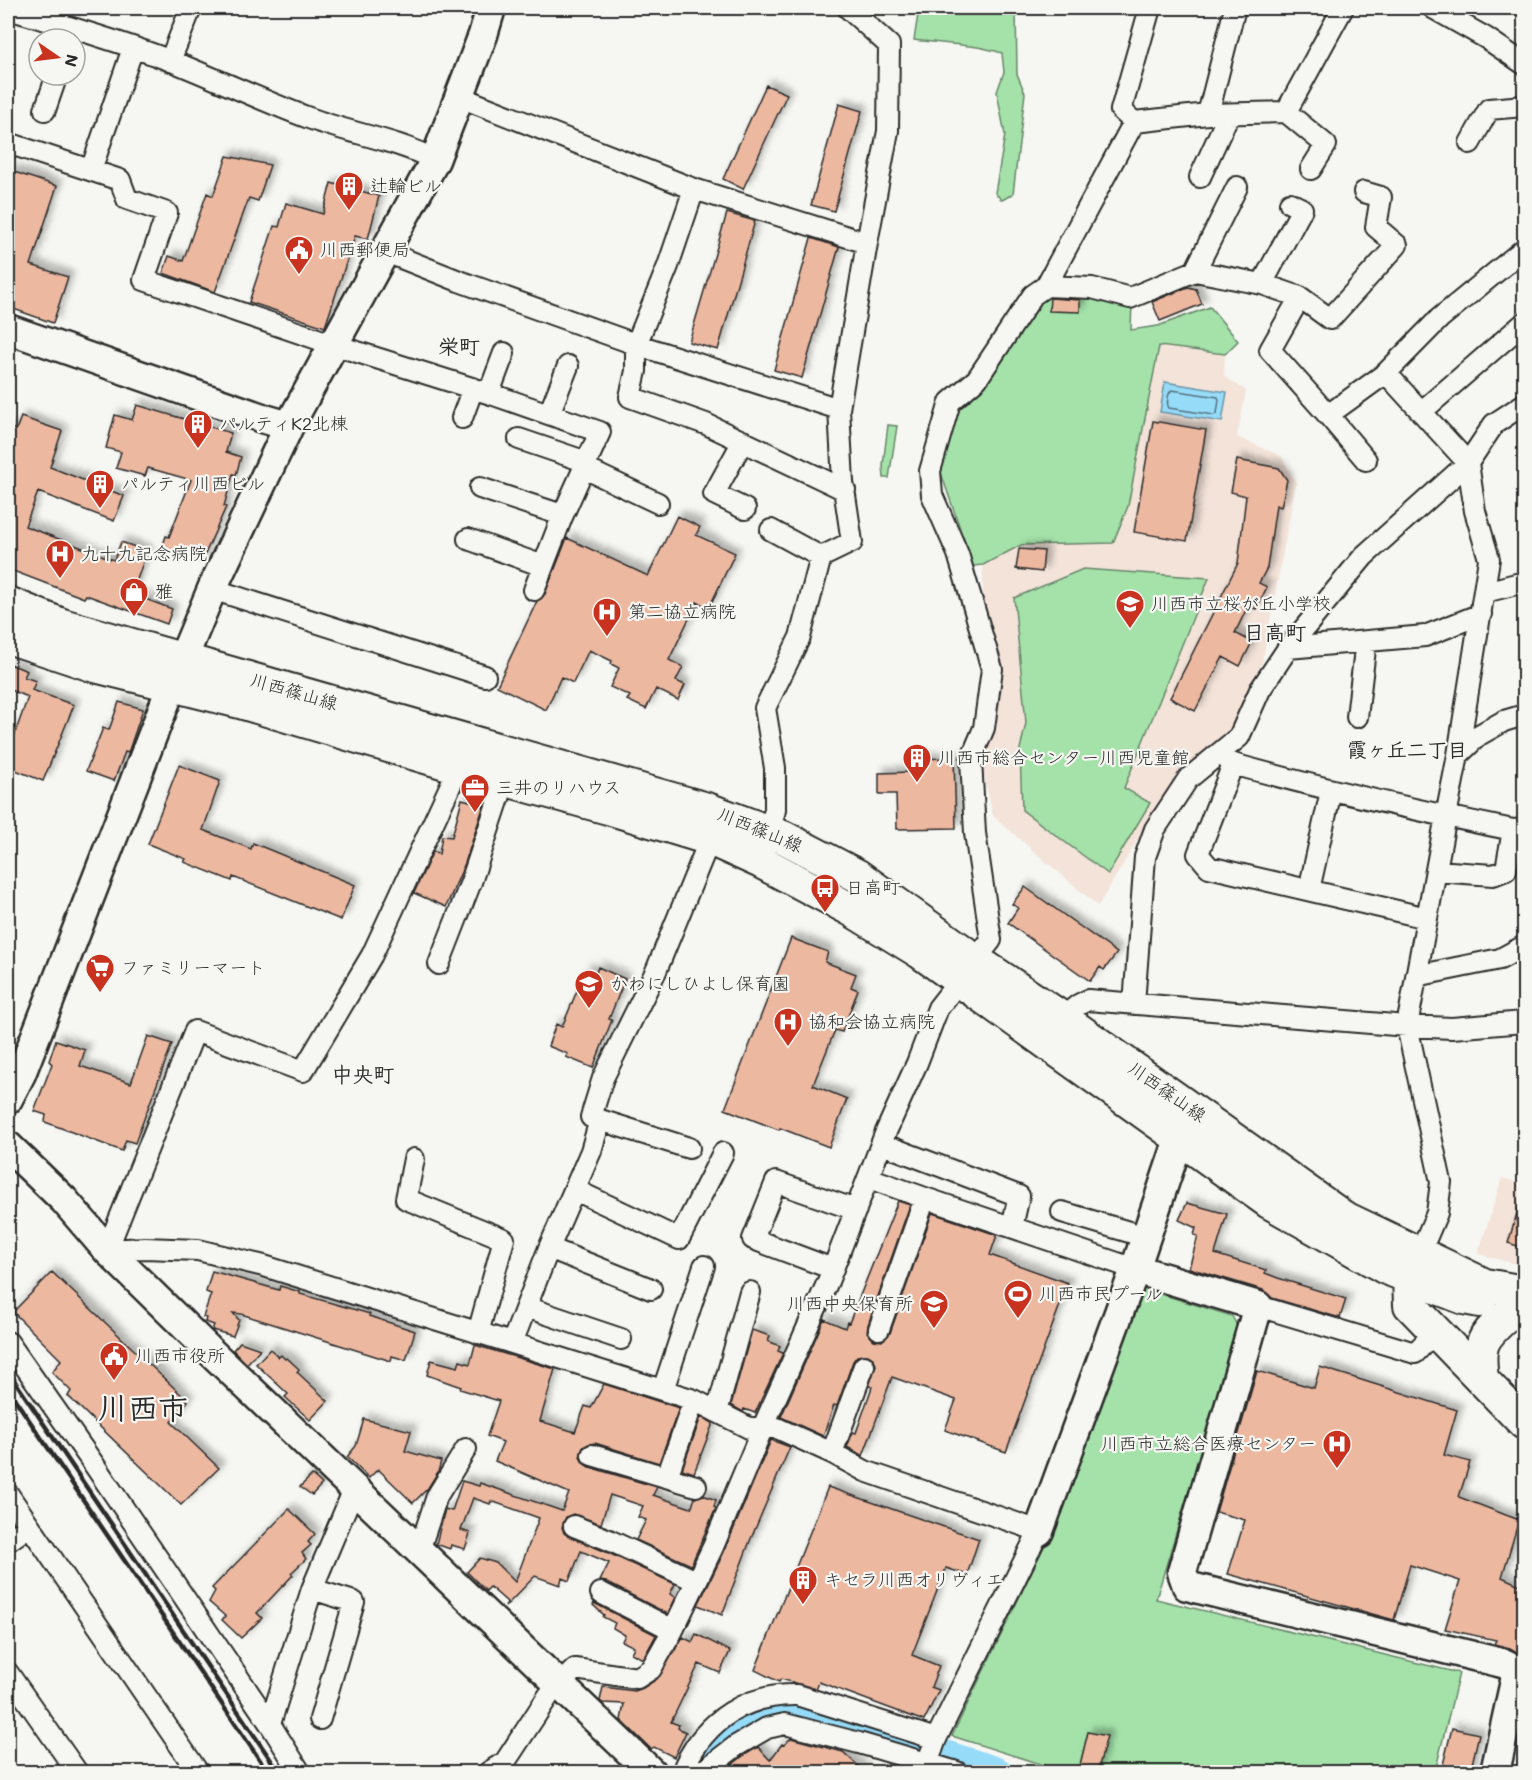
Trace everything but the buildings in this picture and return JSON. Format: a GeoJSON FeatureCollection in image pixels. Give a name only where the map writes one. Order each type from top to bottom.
{"type":"FeatureCollection","features":[{"type":"Feature","properties":{"kind":"main road","name":"川西篠山線"},"geometry":{"type":"LineString","coordinates":[[8,603],[177,672],[240,702],[710,839],[761,862],[850,909],[920,952],[967,971],[1062,1018],[1414,1266]]}},
{"type":"Feature","properties":{"kind":"main road","name":"川西篠山線"},"geometry":{"type":"LineString","coordinates":[[10,643],[95,666],[177,672],[706,808],[783,837],[858,876],[967,971],[1178,1137],[1269,1202],[1386,1268],[1414,1266],[1485,1285],[1521,1304]]}},
{"type":"Feature","properties":{"kind":"main road"},"geometry":{"type":"LineString","coordinates":[[1414,1266],[1410,1305],[1524,1423]]}},
{"type":"Feature","properties":{"kind":"main road"},"geometry":{"type":"LineString","coordinates":[[1482,1378],[1480,1346],[1485,1338],[1521,1304]]}},
{"type":"Feature","properties":{"kind":"street"},"geometry":{"type":"LineString","coordinates":[[170,61],[191,8]]}},
{"type":"Feature","properties":{"kind":"street"},"geometry":{"type":"LineString","coordinates":[[8,1099],[21,1074],[177,672],[212,589],[290,426],[435,160],[491,8]]}},
{"type":"Feature","properties":{"kind":"street"},"geometry":{"type":"LineString","coordinates":[[761,862],[776,810],[776,768],[765,708],[800,637],[821,557],[852,542],[845,490],[840,409],[888,131],[889,45],[848,8]]}},
{"type":"Feature","properties":{"kind":"street"},"geometry":{"type":"LineString","coordinates":[[1150,8],[1121,110],[1134,122],[1208,114],[1286,112],[1326,145],[1311,169]]}},
{"type":"Feature","properties":{"kind":"street"},"geometry":{"type":"LineString","coordinates":[[1208,114],[1235,8]]}},
{"type":"Feature","properties":{"kind":"street"},"geometry":{"type":"LineString","coordinates":[[1286,112],[1343,8]]}},
{"type":"Feature","properties":{"kind":"street"},"geometry":{"type":"LineString","coordinates":[[1433,8],[1486,38],[1524,64]]}},
{"type":"Feature","properties":{"kind":"street"},"geometry":{"type":"LineString","coordinates":[[8,9],[56,27]]}},
{"type":"Feature","properties":{"kind":"street"},"geometry":{"type":"LineString","coordinates":[[87,37],[134,48],[227,83],[261,100],[340,130],[388,141],[435,160]]}},
{"type":"Feature","properties":{"kind":"street"},"geometry":{"type":"LineString","coordinates":[[91,170],[134,48]]}},
{"type":"Feature","properties":{"kind":"street"},"geometry":{"type":"LineString","coordinates":[[45,110],[53,87]]}},
{"type":"Feature","properties":{"kind":"street"},"geometry":{"type":"LineString","coordinates":[[460,97],[694,189],[867,243]]}},
{"type":"Feature","properties":{"kind":"street"},"geometry":{"type":"LineString","coordinates":[[1470,143],[1489,109],[1524,106]]}},
{"type":"Feature","properties":{"kind":"street"},"geometry":{"type":"LineString","coordinates":[[1200,177],[1229,114]]}},
{"type":"Feature","properties":{"kind":"street"},"geometry":{"type":"LineString","coordinates":[[489,1773],[505,1762],[515,1749],[523,1732],[559,1684],[575,1669],[637,1678],[651,1669],[673,1630],[713,1547],[833,1269],[938,1008],[991,940],[975,833],[971,759],[984,728],[992,669],[958,554],[932,495],[930,471],[950,402],[977,379],[1033,295],[1046,286],[1134,122]]}},
{"type":"Feature","properties":{"kind":"street"},"geometry":{"type":"LineString","coordinates":[[8,143],[120,180],[127,199],[167,213],[144,280],[600,432],[562,515],[534,590]]}},
{"type":"Feature","properties":{"kind":"street"},"geometry":{"type":"LineString","coordinates":[[1196,271],[1237,187]]}},
{"type":"Feature","properties":{"kind":"street"},"geometry":{"type":"LineString","coordinates":[[694,189],[668,266],[636,345],[636,371],[630,397],[706,424],[845,490]]}},
{"type":"Feature","properties":{"kind":"street"},"geometry":{"type":"LineString","coordinates":[[1046,286],[1092,288],[1130,298],[1196,271],[1262,284],[1300,297],[1330,319],[1397,245],[1376,226],[1382,197],[1364,192]]}},
{"type":"Feature","properties":{"kind":"street"},"geometry":{"type":"LineString","coordinates":[[1262,284],[1302,209],[1290,203]]}},
{"type":"Feature","properties":{"kind":"street"},"geometry":{"type":"LineString","coordinates":[[1328,416],[1386,373],[1440,318],[1524,249]]}},
{"type":"Feature","properties":{"kind":"street"},"geometry":{"type":"LineString","coordinates":[[386,252],[636,345],[840,409]]}},
{"type":"Feature","properties":{"kind":"street"},"geometry":{"type":"LineString","coordinates":[[1300,297],[1270,350],[1366,460]]}},
{"type":"Feature","properties":{"kind":"street"},"geometry":{"type":"LineString","coordinates":[[1421,412],[1524,323]]}},
{"type":"Feature","properties":{"kind":"street"},"geometry":{"type":"LineString","coordinates":[[8,330],[290,426]]}},
{"type":"Feature","properties":{"kind":"street"},"geometry":{"type":"LineString","coordinates":[[462,418],[504,353]]}},
{"type":"Feature","properties":{"kind":"street"},"geometry":{"type":"LineString","coordinates":[[549,414],[568,366]]}},
{"type":"Feature","properties":{"kind":"street"},"geometry":{"type":"LineString","coordinates":[[1386,373],[1468,463],[1474,511],[1489,559],[1458,755],[1407,1026],[1441,1182],[1437,1213],[1414,1266]]}},
{"type":"Feature","properties":{"kind":"street"},"geometry":{"type":"LineString","coordinates":[[1427,918],[1209,867],[1198,854],[1226,759],[1260,690],[1288,648],[1364,556],[1468,463],[1494,424],[1524,404]]}},
{"type":"Feature","properties":{"kind":"street"},"geometry":{"type":"LineString","coordinates":[[519,439],[585,465],[658,503]]}},
{"type":"Feature","properties":{"kind":"street"},"geometry":{"type":"LineString","coordinates":[[743,441],[714,494],[745,509]]}},
{"type":"Feature","properties":{"kind":"street"},"geometry":{"type":"LineString","coordinates":[[480,488],[562,515]]}},
{"type":"Feature","properties":{"kind":"street"},"geometry":{"type":"LineString","coordinates":[[771,530],[821,557]]}},
{"type":"Feature","properties":{"kind":"street"},"geometry":{"type":"LineString","coordinates":[[468,539],[543,566]]}},
{"type":"Feature","properties":{"kind":"street"},"geometry":{"type":"LineString","coordinates":[[1485,592],[1524,582]]}},
{"type":"Feature","properties":{"kind":"street"},"geometry":{"type":"LineString","coordinates":[[212,589],[485,676]]}},
{"type":"Feature","properties":{"kind":"street"},"geometry":{"type":"LineString","coordinates":[[1288,648],[1425,636],[1481,614]]}},
{"type":"Feature","properties":{"kind":"street"},"geometry":{"type":"LineString","coordinates":[[1357,717],[1366,641]]}},
{"type":"Feature","properties":{"kind":"street"},"geometry":{"type":"LineString","coordinates":[[1458,755],[1479,735],[1504,721],[1524,715]]}},
{"type":"Feature","properties":{"kind":"street"},"geometry":{"type":"LineString","coordinates":[[1134,1004],[1144,857],[1155,829],[1188,779],[1226,759],[1331,791],[1519,829],[1506,870],[1492,875],[1436,872]]}},
{"type":"Feature","properties":{"kind":"street"},"geometry":{"type":"LineString","coordinates":[[107,1250],[195,1031],[303,1071],[372,955],[459,767]]}},
{"type":"Feature","properties":{"kind":"street"},"geometry":{"type":"LineString","coordinates":[[439,964],[471,882],[505,780]]}},
{"type":"Feature","properties":{"kind":"street"},"geometry":{"type":"LineString","coordinates":[[1309,890],[1331,791]]}},
{"type":"Feature","properties":{"kind":"street"},"geometry":{"type":"LineString","coordinates":[[689,1149],[591,1117],[603,1078],[656,971],[710,839]]}},
{"type":"Feature","properties":{"kind":"street"},"geometry":{"type":"LineString","coordinates":[[1416,976],[1500,959],[1524,946]]}},
{"type":"Feature","properties":{"kind":"street"},"geometry":{"type":"LineString","coordinates":[[1062,1018],[1088,1000],[1407,1026],[1452,1028],[1524,1022]]}},
{"type":"Feature","properties":{"kind":"street"},"geometry":{"type":"LineString","coordinates":[[931,1755],[1039,1531],[1135,1269],[1178,1137],[1190,1108]]}},
{"type":"Feature","properties":{"kind":"street"},"geometry":{"type":"LineString","coordinates":[[512,1343],[549,1248],[591,1151],[600,1120]]}},
{"type":"Feature","properties":{"kind":"street"},"geometry":{"type":"LineString","coordinates":[[882,1144],[1020,1196],[1012,1227]]}},
{"type":"Feature","properties":{"kind":"street"},"geometry":{"type":"LineString","coordinates":[[8,1146],[64,1200],[107,1250],[651,1773]]}},
{"type":"Feature","properties":{"kind":"street"},"geometry":{"type":"LineString","coordinates":[[575,1190],[679,1239],[723,1153]]}},
{"type":"Feature","properties":{"kind":"street"},"geometry":{"type":"LineString","coordinates":[[414,1159],[406,1199],[504,1239],[477,1333]]}},
{"type":"Feature","properties":{"kind":"street"},"geometry":{"type":"LineString","coordinates":[[869,1178],[1135,1269],[1415,1353],[1436,1331]]}},
{"type":"Feature","properties":{"kind":"street"},"geometry":{"type":"LineString","coordinates":[[833,1269],[753,1239],[776,1182],[856,1210]]}},
{"type":"Feature","properties":{"kind":"street"},"geometry":{"type":"LineString","coordinates":[[879,1329],[926,1198]]}},
{"type":"Feature","properties":{"kind":"street"},"geometry":{"type":"LineString","coordinates":[[1062,1212],[1146,1237]]}},
{"type":"Feature","properties":{"kind":"street"},"geometry":{"type":"LineString","coordinates":[[107,1250],[145,1248],[198,1250],[264,1266],[694,1400],[749,1428],[777,1428],[865,1471],[1039,1531]]}},
{"type":"Feature","properties":{"kind":"street"},"geometry":{"type":"LineString","coordinates":[[549,1248],[651,1289]]}},
{"type":"Feature","properties":{"kind":"street"},"geometry":{"type":"LineString","coordinates":[[663,1390],[704,1266]]}},
{"type":"Feature","properties":{"kind":"street"},"geometry":{"type":"LineString","coordinates":[[717,1412],[750,1292]]}},
{"type":"Feature","properties":{"kind":"street"},"geometry":{"type":"LineString","coordinates":[[1258,1306],[1182,1572],[1187,1586],[1506,1664],[1521,1673],[1495,1773]]}},
{"type":"Feature","properties":{"kind":"street"},"geometry":{"type":"LineString","coordinates":[[526,1307],[621,1339]]}},
{"type":"Feature","properties":{"kind":"street"},"geometry":{"type":"LineString","coordinates":[[8,1342],[270,1724],[300,1773]]}},
{"type":"Feature","properties":{"kind":"street"},"geometry":{"type":"LineString","coordinates":[[832,1453],[864,1366]]}},
{"type":"Feature","properties":{"kind":"street"},"geometry":{"type":"LineString","coordinates":[[667,1477],[694,1400]]}},
{"type":"Feature","properties":{"kind":"street"},"geometry":{"type":"LineString","coordinates":[[419,1551],[437,1496],[466,1449]]}},
{"type":"Feature","properties":{"kind":"street"},"geometry":{"type":"LineString","coordinates":[[592,1455],[696,1486]]}},
{"type":"Feature","properties":{"kind":"street"},"geometry":{"type":"LineString","coordinates":[[270,1724],[312,1589],[354,1489]]}},
{"type":"Feature","properties":{"kind":"street"},"geometry":{"type":"LineString","coordinates":[[8,1494],[198,1773]]}},
{"type":"Feature","properties":{"kind":"street"},"geometry":{"type":"LineString","coordinates":[[8,1540],[29,1526]]}},
{"type":"Feature","properties":{"kind":"street"},"geometry":{"type":"LineString","coordinates":[[574,1526],[696,1581]]}},
{"type":"Feature","properties":{"kind":"street"},"geometry":{"type":"LineString","coordinates":[[312,1589],[354,1602],[320,1719]]}},
{"type":"Feature","properties":{"kind":"street"},"geometry":{"type":"LineString","coordinates":[[601,1593],[673,1630]]}},
{"type":"Feature","properties":{"kind":"street"},"geometry":{"type":"LineString","coordinates":[[8,1673],[78,1773]]}},
{"type":"Feature","properties":{"kind":"street"},"geometry":{"type":"LineString","coordinates":[[931,1755],[784,1724],[767,1728],[736,1746],[706,1769],[693,1773],[685,1765],[693,1749],[726,1714],[745,1704],[777,1695],[797,1695],[931,1755],[957,1773]]}},
{"type":"Feature","properties":{"kind":"shaded area","name":"川西市立桜が丘小学校"},"geometry":{"type":"Polygon","coordinates":[[[1159,346],[1225,354],[1224,376],[1246,391],[1237,437],[1281,456],[1296,483],[1262,663],[1228,736],[1180,769],[1098,906],[993,816],[982,766],[1000,669],[983,597],[983,565],[1021,545],[1113,543],[1128,506],[1159,346]]]}},
{"type":"Feature","properties":{"kind":"shaded area"},"geometry":{"type":"Polygon","coordinates":[[[1502,1178],[1524,1184],[1524,1266],[1478,1254],[1502,1178]]]}},
{"type":"Feature","properties":{"kind":"green space"},"geometry":{"type":"Polygon","coordinates":[[[919,8],[1016,8],[1017,74],[1025,93],[1013,194],[1002,200],[995,193],[1005,135],[997,92],[1004,72],[1002,53],[970,46],[914,40],[919,8]]]}},
{"type":"Feature","properties":{"kind":"green space"},"geometry":{"type":"Polygon","coordinates":[[[1049,290],[1132,301],[1131,330],[1158,326],[1210,307],[1238,341],[1225,354],[1159,346],[1128,506],[1113,543],[1021,545],[983,565],[973,566],[941,473],[956,409],[1032,300],[1049,290]]]}},
{"type":"Feature","properties":{"kind":"green space"},"geometry":{"type":"Polygon","coordinates":[[[888,425],[897,426],[889,478],[884,478],[883,465],[888,425]]]}},
{"type":"Feature","properties":{"kind":"green space"},"geometry":{"type":"Polygon","coordinates":[[[1083,569],[1209,578],[1124,788],[1150,803],[1108,874],[1022,810],[1020,749],[1026,723],[1014,598],[1083,569]]]}},
{"type":"Feature","properties":{"kind":"green space"},"geometry":{"type":"Polygon","coordinates":[[[1141,1288],[1232,1316],[1238,1328],[1156,1599],[1459,1673],[1435,1772],[1065,1772],[952,1736],[1049,1536],[1141,1288]]]}},
{"type":"Feature","properties":{"kind":"water"},"geometry":{"type":"Polygon","coordinates":[[[1165,382],[1227,392],[1222,422],[1160,412],[1165,382]]]}},
{"type":"Feature","properties":{"kind":"waterway"},"geometry":{"type":"LineString","coordinates":[[705,1753],[749,1718],[787,1707],[856,1726],[997,1772]]}},
{"type":"Feature","properties":{"kind":"railway"},"geometry":{"type":"LineString","coordinates":[[8,1371],[279,1772]]}},
{"type":"Feature","properties":{"kind":"railway"},"geometry":{"type":"LineString","coordinates":[[8,1389],[268,1772]]}},
{"type":"Feature","properties":{"kind":"place","name":"辻輪ビル"},"geometry":{"type":"Point","coordinates":[349,212]}},
{"type":"Feature","properties":{"kind":"place","name":"川西郵便局"},"geometry":{"type":"Point","coordinates":[299,276]}},
{"type":"Feature","properties":{"kind":"place","name":"パルティK2北棟"},"geometry":{"type":"Point","coordinates":[198,450]}},
{"type":"Feature","properties":{"kind":"place","name":"パルティ川西ビル"},"geometry":{"type":"Point","coordinates":[100,510]}},
{"type":"Feature","properties":{"kind":"place","name":"九十九記念病院"},"geometry":{"type":"Point","coordinates":[60,580]}},
{"type":"Feature","properties":{"kind":"place","name":"雅"},"geometry":{"type":"Point","coordinates":[134,618]}},
{"type":"Feature","properties":{"kind":"place","name":"川西市立桜が丘小学校"},"geometry":{"type":"Point","coordinates":[1130,630]}},
{"type":"Feature","properties":{"kind":"place","name":"第二協立病院"},"geometry":{"type":"Point","coordinates":[607,638]}},
{"type":"Feature","properties":{"kind":"place","name":"川西市総合センター川西児童館"},"geometry":{"type":"Point","coordinates":[917,784]}},
{"type":"Feature","properties":{"kind":"place","name":"三井のリハウス"},"geometry":{"type":"Point","coordinates":[475,814]}},
{"type":"Feature","properties":{"kind":"place","name":"日高町"},"geometry":{"type":"Point","coordinates":[825,914]}},
{"type":"Feature","properties":{"kind":"place","name":"ファミリーマート"},"geometry":{"type":"Point","coordinates":[100,994]}},
{"type":"Feature","properties":{"kind":"place","name":"かわにしひよし保育園"},"geometry":{"type":"Point","coordinates":[589,1010]}},
{"type":"Feature","properties":{"kind":"place","name":"協和会協立病院"},"geometry":{"type":"Point","coordinates":[788,1048]}},
{"type":"Feature","properties":{"kind":"place","name":"川西市民プール"},"geometry":{"type":"Point","coordinates":[1018,1320]}},
{"type":"Feature","properties":{"kind":"place","name":"川西中央保育所"},"geometry":{"type":"Point","coordinates":[934,1330]}},
{"type":"Feature","properties":{"kind":"place","name":"川西市役所"},"geometry":{"type":"Point","coordinates":[114,1382]}},
{"type":"Feature","properties":{"kind":"place","name":"川西市立総合医療センター"},"geometry":{"type":"Point","coordinates":[1337,1470]}},
{"type":"Feature","properties":{"kind":"place","name":"キセラ川西オリヴィエ"},"geometry":{"type":"Point","coordinates":[803,1606]}},
{"type":"Feature","properties":{"kind":"district","name":"栄町"},"geometry":{"type":"Point","coordinates":[459,347]}},
{"type":"Feature","properties":{"kind":"district","name":"日高町"},"geometry":{"type":"Point","coordinates":[1275,633]}},
{"type":"Feature","properties":{"kind":"district","name":"霞ヶ丘二丁目"},"geometry":{"type":"Point","coordinates":[1407,750]}},
{"type":"Feature","properties":{"kind":"district","name":"中央町"},"geometry":{"type":"Point","coordinates":[363,1075]}},
{"type":"Feature","properties":{"kind":"district","name":"川西市"},"geometry":{"type":"Point","coordinates":[143,1409]}}]}
